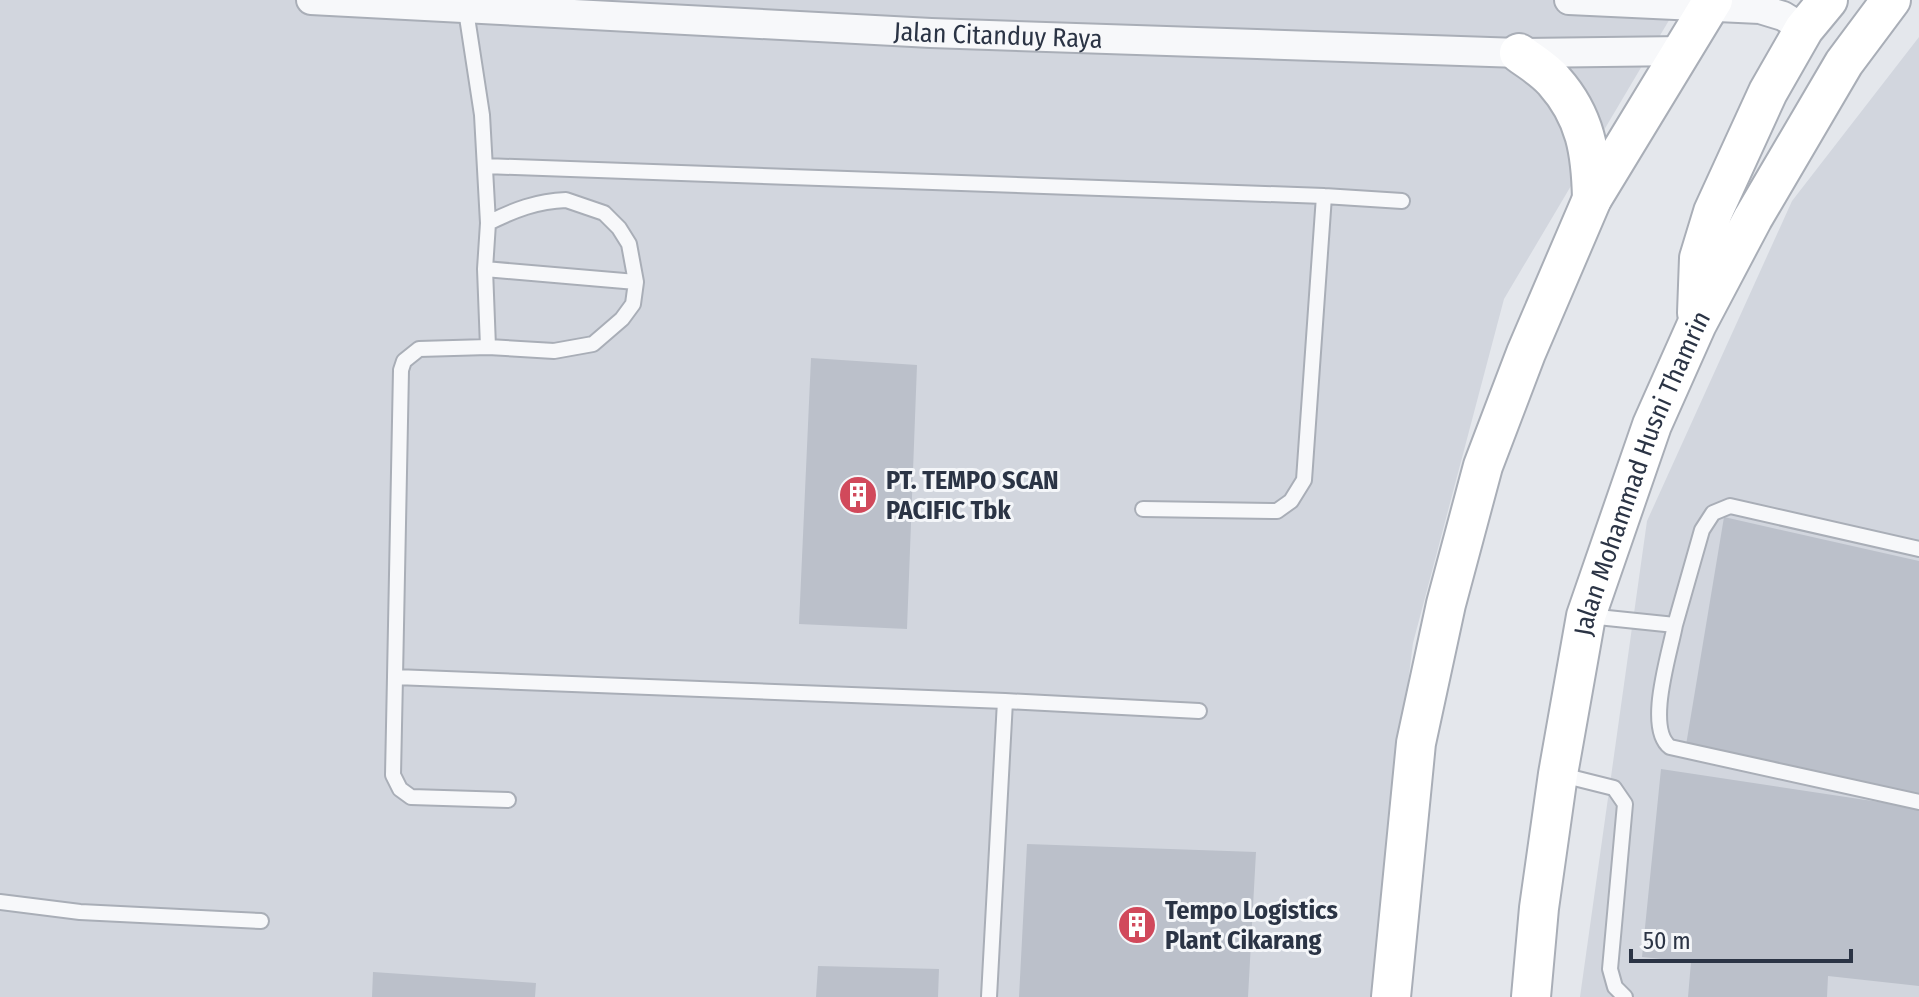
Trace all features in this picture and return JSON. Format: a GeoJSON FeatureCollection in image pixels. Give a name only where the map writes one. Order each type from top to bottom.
{"type":"FeatureCollection","features":[{"type":"Feature","properties":{"kind":"street","name":"Jalan Citanduy Raya"},"geometry":{"type":"LineString","coordinates":[[311,0],[465,4],[931,33],[1519,53],[1684,51]]}},
{"type":"Feature","properties":{"kind":"street"},"geometry":{"type":"LineString","coordinates":[[1569,0],[1711,4],[1774,12],[1804,29]]}},
{"type":"Feature","properties":{"kind":"street"},"geometry":{"type":"LineString","coordinates":[[1697,324],[1699,258],[1713,212],[1768,92],[1804,29],[1828,0]]}},
{"type":"Feature","properties":{"kind":"street","name":"Jalan Mohammad Husni Thamrin"},"geometry":{"type":"LineString","coordinates":[[1531,997],[1539,908],[1558,774],[1586,616],[1652,425],[1697,324],[1753,218],[1844,63],[1891,0]]}},
{"type":"Feature","properties":{"kind":"street"},"geometry":{"type":"LineString","coordinates":[[1391,997],[1416,743],[1446,604],[1483,466],[1526,353],[1592,199],[1711,4]]}},
{"type":"Feature","properties":{"kind":"street"},"geometry":{"type":"LineString","coordinates":[[1519,53],[1554,80],[1578,115],[1591,156],[1592,199]]}},
{"type":"Feature","properties":{"kind":"lane"},"geometry":{"type":"LineString","coordinates":[[465,4],[482,115],[488,223],[485,269],[488,347]]}},
{"type":"Feature","properties":{"kind":"lane"},"geometry":{"type":"LineString","coordinates":[[485,166],[1402,201]]}},
{"type":"Feature","properties":{"kind":"lane"},"geometry":{"type":"LineString","coordinates":[[1143,509],[1277,511],[1291,501],[1304,480],[1324,196]]}},
{"type":"Feature","properties":{"kind":"lane"},"geometry":{"type":"LineString","coordinates":[[488,223],[522,207],[544,201],[566,200],[588,206],[604,213],[619,228],[629,244],[636,282],[633,304],[622,319],[593,344],[554,351],[488,347],[419,349],[404,361],[401,370],[393,775],[400,789],[411,797],[508,800]]}},
{"type":"Feature","properties":{"kind":"lane"},"geometry":{"type":"LineString","coordinates":[[485,269],[636,282]]}},
{"type":"Feature","properties":{"kind":"lane"},"geometry":{"type":"LineString","coordinates":[[1919,549],[1725,507],[1713,513],[1702,530],[1675,625],[1659,705],[1660,734],[1670,747],[1919,802]]}},
{"type":"Feature","properties":{"kind":"lane"},"geometry":{"type":"LineString","coordinates":[[1586,616],[1675,625]]}},
{"type":"Feature","properties":{"kind":"lane"},"geometry":{"type":"LineString","coordinates":[[395,677],[1199,711]]}},
{"type":"Feature","properties":{"kind":"lane"},"geometry":{"type":"LineString","coordinates":[[989,997],[1005,701]]}},
{"type":"Feature","properties":{"kind":"lane"},"geometry":{"type":"LineString","coordinates":[[1558,774],[1600,782],[1614,788],[1625,804],[1610,969],[1615,987],[1625,997]]}},
{"type":"Feature","properties":{"kind":"lane"},"geometry":{"type":"LineString","coordinates":[[0,902],[80,912],[261,921]]}},
{"type":"Feature","properties":{"kind":"shaded area"},"geometry":{"type":"Polygon","coordinates":[[[0,0],[1681,0],[1504,299],[1413,643],[1377,930],[1373,997],[0,997],[0,0]]]}},
{"type":"Feature","properties":{"kind":"shaded area"},"geometry":{"type":"Polygon","coordinates":[[[1919,37],[1919,997],[1580,997],[1647,521],[1792,201],[1919,37]]]}},
{"type":"Feature","properties":{"kind":"building","name":"PT. TEMPO SCAN PACIFIC Tbk"},"geometry":{"type":"Polygon","coordinates":[[[811,358],[917,365],[907,629],[799,624],[811,358]]]}},
{"type":"Feature","properties":{"kind":"building"},"geometry":{"type":"Polygon","coordinates":[[[1724,517],[1919,561],[1919,798],[1686,745],[1724,517]]]}},
{"type":"Feature","properties":{"kind":"building"},"geometry":{"type":"Polygon","coordinates":[[[1661,769],[1919,808],[1919,986],[1828,976],[1827,997],[1688,997],[1691,962],[1642,957],[1661,769]]]}},
{"type":"Feature","properties":{"kind":"building","name":"Tempo Logistics Plant Cikarang"},"geometry":{"type":"Polygon","coordinates":[[[1027,844],[1256,852],[1248,997],[1019,997],[1027,844]]]}},
{"type":"Feature","properties":{"kind":"building"},"geometry":{"type":"Polygon","coordinates":[[[818,966],[939,969],[938,997],[816,997],[818,966]]]}},
{"type":"Feature","properties":{"kind":"building"},"geometry":{"type":"Polygon","coordinates":[[[373,972],[536,983],[535,997],[372,997],[373,972]]]}},
{"type":"Feature","properties":{"kind":"place","name":"PT. TEMPO SCAN PACIFIC Tbk"},"geometry":{"type":"Point","coordinates":[858,495]}},
{"type":"Feature","properties":{"kind":"place","name":"Tempo Logistics Plant Cikarang"},"geometry":{"type":"Point","coordinates":[1137,925]}}]}
